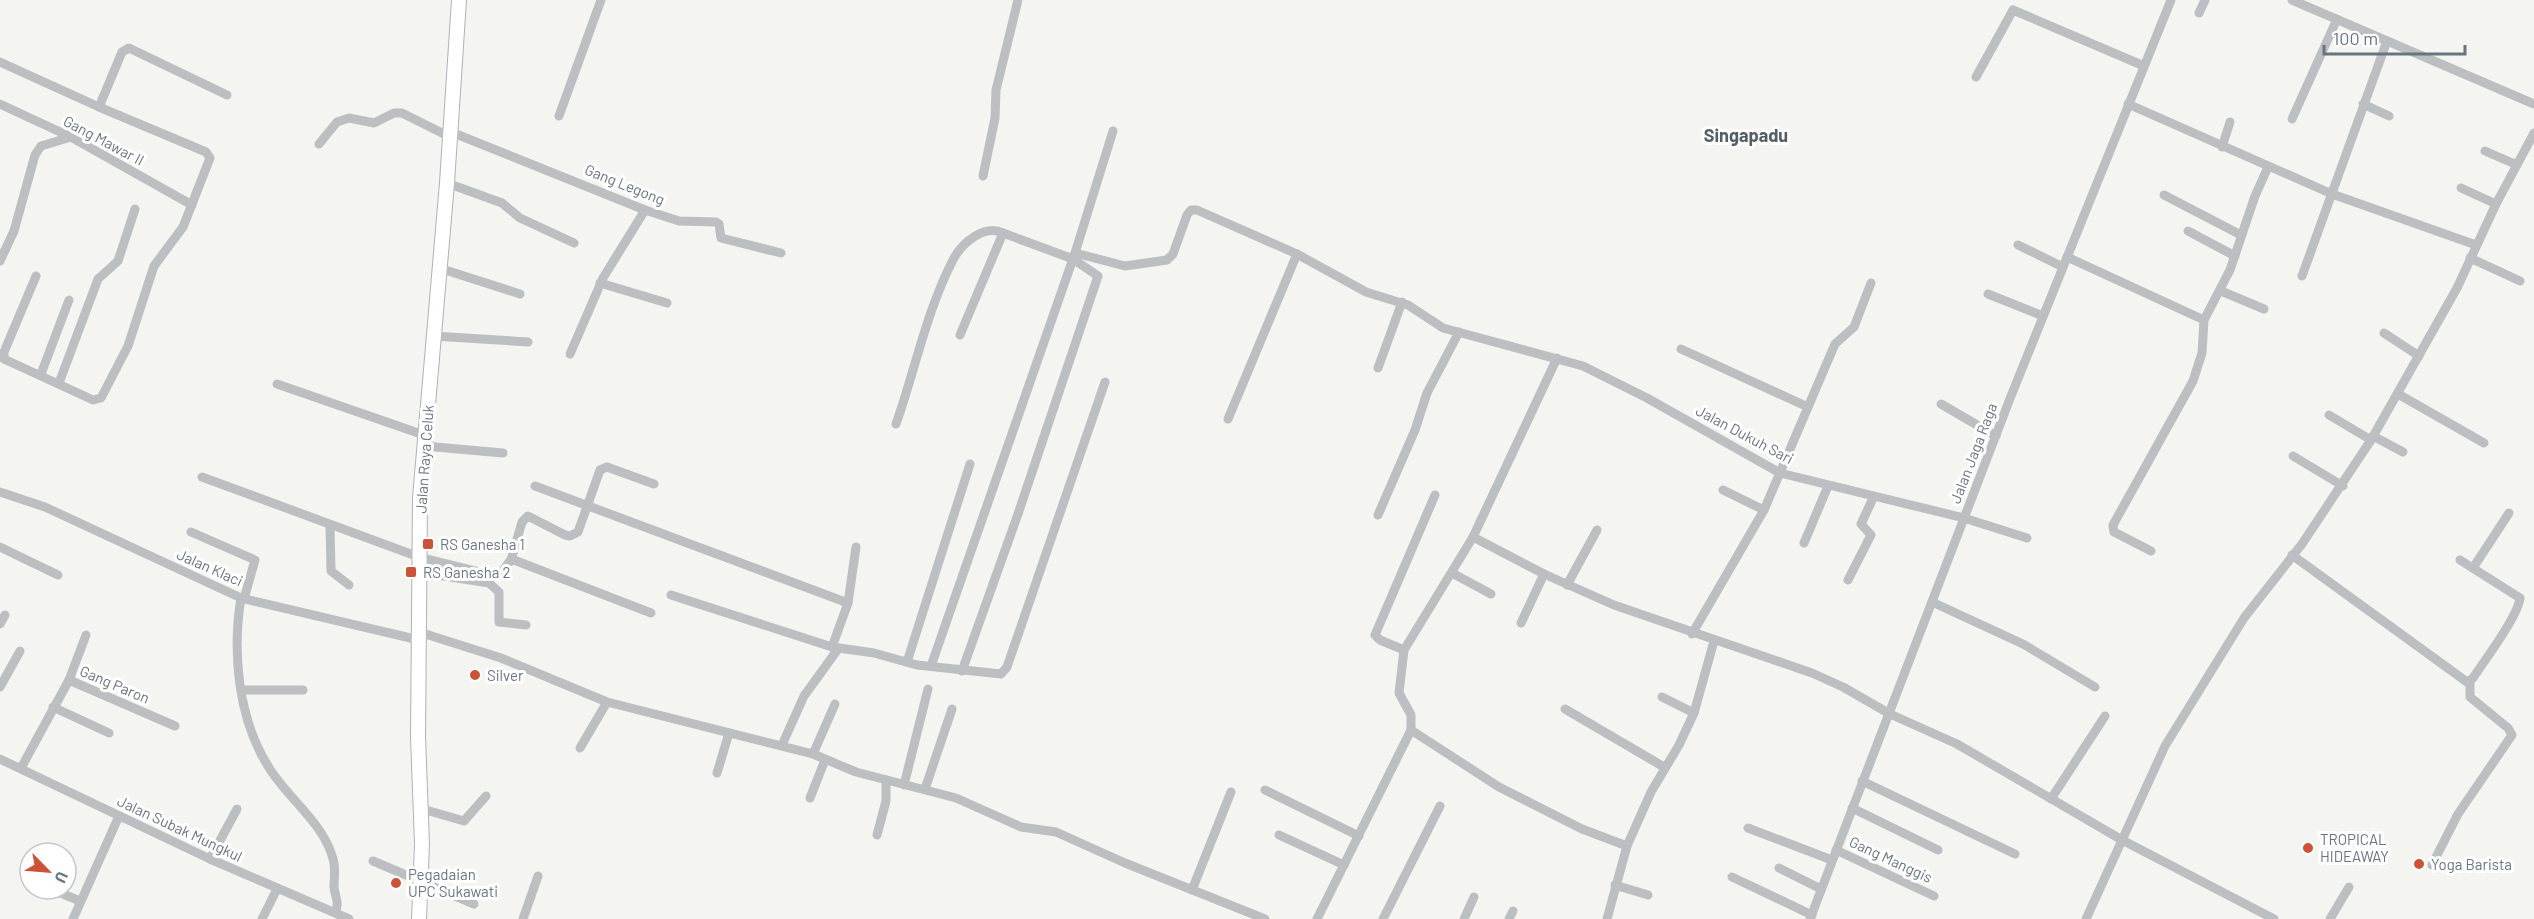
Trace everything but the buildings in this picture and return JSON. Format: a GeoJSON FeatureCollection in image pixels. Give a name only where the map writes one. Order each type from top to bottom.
{"type":"FeatureCollection","features":[{"type":"Feature","properties":{"kind":"highway","name":"Jalan Raya Celuk"},"geometry":{"type":"LineString","coordinates":[[419,919],[421,880],[419,636],[424,573],[419,557],[424,441],[451,135],[459,0]]}},
{"type":"Feature","properties":{"kind":"street"},"geometry":{"type":"LineString","coordinates":[[559,116],[601,0]]}},
{"type":"Feature","properties":{"kind":"street"},"geometry":{"type":"LineString","coordinates":[[983,176],[996,118],[996,90],[1018,0]]}},
{"type":"Feature","properties":{"kind":"street","name":"Jalan Jaga Raga"},"geometry":{"type":"LineString","coordinates":[[1811,917],[1996,436],[2170,0]]}},
{"type":"Feature","properties":{"kind":"street"},"geometry":{"type":"LineString","coordinates":[[2199,13],[2205,0]]}},
{"type":"Feature","properties":{"kind":"street"},"geometry":{"type":"LineString","coordinates":[[2292,0],[2534,104]]}},
{"type":"Feature","properties":{"kind":"street"},"geometry":{"type":"LineString","coordinates":[[1976,77],[2013,10],[2144,66]]}},
{"type":"Feature","properties":{"kind":"street"},"geometry":{"type":"LineString","coordinates":[[2292,119],[2337,19]]}},
{"type":"Feature","properties":{"kind":"street"},"geometry":{"type":"LineString","coordinates":[[2302,276],[2387,41]]}},
{"type":"Feature","properties":{"kind":"street"},"geometry":{"type":"LineString","coordinates":[[99,106],[122,52],[127,48],[227,95]]}},
{"type":"Feature","properties":{"kind":"street"},"geometry":{"type":"LineString","coordinates":[[0,62],[208,154],[210,158],[206,175],[179,235],[154,266],[128,346],[103,395],[93,400],[7,360],[4,356],[36,276]]}},
{"type":"Feature","properties":{"kind":"street","name":"Gang Mawar II"},"geometry":{"type":"LineString","coordinates":[[0,104],[71,137],[192,205]]}},
{"type":"Feature","properties":{"kind":"street"},"geometry":{"type":"LineString","coordinates":[[2364,104],[2389,116]]}},
{"type":"Feature","properties":{"kind":"street"},"geometry":{"type":"LineString","coordinates":[[2128,105],[2332,194],[2476,246]]}},
{"type":"Feature","properties":{"kind":"street","name":"Gang Legong"},"geometry":{"type":"LineString","coordinates":[[319,144],[337,122],[349,118],[374,123],[394,113],[402,113],[451,135],[645,210],[679,221],[716,222],[719,224],[721,238],[781,253]]}},
{"type":"Feature","properties":{"kind":"street"},"geometry":{"type":"LineString","coordinates":[[2222,147],[2230,122]]}},
{"type":"Feature","properties":{"kind":"street"},"geometry":{"type":"LineString","coordinates":[[931,666],[1074,256],[1113,131]]}},
{"type":"Feature","properties":{"kind":"street"},"geometry":{"type":"LineString","coordinates":[[2086,919],[2164,746],[2244,618],[2343,486],[2372,438],[2419,356],[2534,133]]}},
{"type":"Feature","properties":{"kind":"street"},"geometry":{"type":"LineString","coordinates":[[0,261],[14,231],[35,155],[41,147],[71,137]]}},
{"type":"Feature","properties":{"kind":"street"},"geometry":{"type":"LineString","coordinates":[[2485,151],[2517,165]]}},
{"type":"Feature","properties":{"kind":"street"},"geometry":{"type":"LineString","coordinates":[[2151,551],[2114,532],[2113,525],[2193,381],[2202,353],[2204,320],[2221,291],[2268,167]]}},
{"type":"Feature","properties":{"kind":"street"},"geometry":{"type":"LineString","coordinates":[[447,183],[502,203],[520,218],[574,243]]}},
{"type":"Feature","properties":{"kind":"street"},"geometry":{"type":"LineString","coordinates":[[2461,188],[2496,204]]}},
{"type":"Feature","properties":{"kind":"street"},"geometry":{"type":"LineString","coordinates":[[2163,195],[2241,235]]}},
{"type":"Feature","properties":{"kind":"street"},"geometry":{"type":"LineString","coordinates":[[59,384],[98,279],[118,261],[135,209]]}},
{"type":"Feature","properties":{"kind":"street"},"geometry":{"type":"LineString","coordinates":[[570,354],[600,283],[645,210]]}},
{"type":"Feature","properties":{"kind":"street","name":"Jalan Dukuh Sari"},"geometry":{"type":"LineString","coordinates":[[1074,256],[1125,266],[1167,260],[1173,254],[1187,214],[1194,210],[1297,254],[1366,292],[1402,302],[1443,328],[1583,366],[1647,398],[1780,473],[1964,518],[2027,538]]}},
{"type":"Feature","properties":{"kind":"street"},"geometry":{"type":"LineString","coordinates":[[896,424],[934,308],[955,257],[975,236],[992,230],[1003,233],[1074,256],[1096,273],[1098,280],[962,671]]}},
{"type":"Feature","properties":{"kind":"street"},"geometry":{"type":"LineString","coordinates":[[2188,231],[2235,256]]}},
{"type":"Feature","properties":{"kind":"street"},"geometry":{"type":"LineString","coordinates":[[960,335],[1003,233]]}},
{"type":"Feature","properties":{"kind":"street"},"geometry":{"type":"LineString","coordinates":[[2018,245],[2063,267]]}},
{"type":"Feature","properties":{"kind":"street"},"geometry":{"type":"LineString","coordinates":[[1228,419],[1297,254]]}},
{"type":"Feature","properties":{"kind":"street"},"geometry":{"type":"LineString","coordinates":[[2067,257],[2204,320]]}},
{"type":"Feature","properties":{"kind":"street"},"geometry":{"type":"LineString","coordinates":[[2470,258],[2520,281]]}},
{"type":"Feature","properties":{"kind":"street"},"geometry":{"type":"LineString","coordinates":[[439,268],[519,294]]}},
{"type":"Feature","properties":{"kind":"street"},"geometry":{"type":"LineString","coordinates":[[600,283],[667,303]]}},
{"type":"Feature","properties":{"kind":"street"},"geometry":{"type":"LineString","coordinates":[[1692,634],[1764,510],[1835,344],[1854,327],[1871,283]]}},
{"type":"Feature","properties":{"kind":"street"},"geometry":{"type":"LineString","coordinates":[[2221,291],[2264,309]]}},
{"type":"Feature","properties":{"kind":"street"},"geometry":{"type":"LineString","coordinates":[[1988,294],[2043,316]]}},
{"type":"Feature","properties":{"kind":"street"},"geometry":{"type":"LineString","coordinates":[[41,375],[69,300]]}},
{"type":"Feature","properties":{"kind":"street"},"geometry":{"type":"LineString","coordinates":[[1378,368],[1402,302]]}},
{"type":"Feature","properties":{"kind":"street"},"geometry":{"type":"LineString","coordinates":[[1378,515],[1415,430],[1428,393],[1460,332]]}},
{"type":"Feature","properties":{"kind":"street"},"geometry":{"type":"LineString","coordinates":[[2384,333],[2419,356]]}},
{"type":"Feature","properties":{"kind":"street"},"geometry":{"type":"LineString","coordinates":[[433,336],[528,342]]}},
{"type":"Feature","properties":{"kind":"street"},"geometry":{"type":"LineString","coordinates":[[1681,349],[1808,407]]}},
{"type":"Feature","properties":{"kind":"street"},"geometry":{"type":"LineString","coordinates":[[1317,919],[1411,730],[1411,715],[1399,693],[1404,650],[1473,537],[1557,358]]}},
{"type":"Feature","properties":{"kind":"street"},"geometry":{"type":"LineString","coordinates":[[671,595],[835,648],[857,650],[907,662],[962,671],[992,675],[1004,672],[1105,382]]}},
{"type":"Feature","properties":{"kind":"street"},"geometry":{"type":"LineString","coordinates":[[277,384],[424,441],[503,453]]}},
{"type":"Feature","properties":{"kind":"street"},"geometry":{"type":"LineString","coordinates":[[2398,394],[2484,443]]}},
{"type":"Feature","properties":{"kind":"street"},"geometry":{"type":"LineString","coordinates":[[1941,404],[1996,436]]}},
{"type":"Feature","properties":{"kind":"street"},"geometry":{"type":"LineString","coordinates":[[2329,415],[2403,452]]}},
{"type":"Feature","properties":{"kind":"street"},"geometry":{"type":"LineString","coordinates":[[2293,456],[2343,486]]}},
{"type":"Feature","properties":{"kind":"street"},"geometry":{"type":"LineString","coordinates":[[907,662],[970,464]]}},
{"type":"Feature","properties":{"kind":"street"},"geometry":{"type":"LineString","coordinates":[[202,477],[419,557],[496,576],[502,574],[511,560],[522,522],[526,518],[531,518],[565,535],[574,535],[581,528],[598,472],[604,468],[654,484]]}},
{"type":"Feature","properties":{"kind":"street"},"geometry":{"type":"LineString","coordinates":[[535,486],[848,603]]}},
{"type":"Feature","properties":{"kind":"street"},"geometry":{"type":"LineString","coordinates":[[1804,543],[1828,486]]}},
{"type":"Feature","properties":{"kind":"street"},"geometry":{"type":"LineString","coordinates":[[1723,490],[1764,510]]}},
{"type":"Feature","properties":{"kind":"street","name":"Jalan Klaci"},"geometry":{"type":"LineString","coordinates":[[0,492],[45,507],[242,598],[419,636],[501,658],[607,702],[782,745],[886,780],[956,798],[1021,827],[1047,830],[1071,838],[1125,863],[1265,919]]}},
{"type":"Feature","properties":{"kind":"street"},"geometry":{"type":"LineString","coordinates":[[1404,650],[1380,640],[1375,635],[1435,495]]}},
{"type":"Feature","properties":{"kind":"street"},"geometry":{"type":"LineString","coordinates":[[1848,580],[1871,535],[1861,524],[1874,496]]}},
{"type":"Feature","properties":{"kind":"street"},"geometry":{"type":"LineString","coordinates":[[2473,568],[2509,513]]}},
{"type":"Feature","properties":{"kind":"street"},"geometry":{"type":"LineString","coordinates":[[330,526],[331,571],[350,585]]}},
{"type":"Feature","properties":{"kind":"street"},"geometry":{"type":"LineString","coordinates":[[1567,585],[1597,530]]}},
{"type":"Feature","properties":{"kind":"street"},"geometry":{"type":"LineString","coordinates":[[191,531],[254,558],[255,566],[242,598],[236,628],[236,660],[240,690],[267,766],[324,839],[333,858],[334,887],[338,902],[335,913]]}},
{"type":"Feature","properties":{"kind":"street"},"geometry":{"type":"LineString","coordinates":[[1473,537],[1567,585],[1692,634],[1812,673],[1843,687],[1890,714],[1957,744],[2122,840],[2268,918]]}},
{"type":"Feature","properties":{"kind":"street"},"geometry":{"type":"LineString","coordinates":[[0,547],[58,575]]}},
{"type":"Feature","properties":{"kind":"street"},"geometry":{"type":"LineString","coordinates":[[782,745],[804,696],[835,648],[848,603],[856,547]]}},
{"type":"Feature","properties":{"kind":"street"},"geometry":{"type":"LineString","coordinates":[[2292,555],[2436,662],[2462,680],[2470,682]]}},
{"type":"Feature","properties":{"kind":"street"},"geometry":{"type":"LineString","coordinates":[[511,560],[651,613]]}},
{"type":"Feature","properties":{"kind":"street"},"geometry":{"type":"LineString","coordinates":[[2432,865],[2458,813],[2512,735],[2508,728],[2470,697],[2470,682],[2514,614],[2520,598],[2460,560]]}},
{"type":"Feature","properties":{"kind":"street"},"geometry":{"type":"LineString","coordinates":[[424,573],[493,586],[499,592],[499,622],[526,624]]}},
{"type":"Feature","properties":{"kind":"street"},"geometry":{"type":"LineString","coordinates":[[1452,573],[1491,594]]}},
{"type":"Feature","properties":{"kind":"street"},"geometry":{"type":"LineString","coordinates":[[1521,623],[1544,574]]}},
{"type":"Feature","properties":{"kind":"street"},"geometry":{"type":"LineString","coordinates":[[1932,602],[2023,644],[2096,687]]}},
{"type":"Feature","properties":{"kind":"street"},"geometry":{"type":"LineString","coordinates":[[69,680],[86,635]]}},
{"type":"Feature","properties":{"kind":"street"},"geometry":{"type":"LineString","coordinates":[[1607,919],[1627,846],[1664,767],[1680,745],[1694,713],[1714,641]]}},
{"type":"Feature","properties":{"kind":"street"},"geometry":{"type":"LineString","coordinates":[[0,687],[20,651]]}},
{"type":"Feature","properties":{"kind":"street","name":"Gang Paron"},"geometry":{"type":"LineString","coordinates":[[21,768],[69,680],[176,726]]}},
{"type":"Feature","properties":{"kind":"street"},"geometry":{"type":"LineString","coordinates":[[904,785],[928,689]]}},
{"type":"Feature","properties":{"kind":"street"},"geometry":{"type":"LineString","coordinates":[[240,690],[303,690]]}},
{"type":"Feature","properties":{"kind":"street"},"geometry":{"type":"LineString","coordinates":[[1662,697],[1694,713]]}},
{"type":"Feature","properties":{"kind":"street"},"geometry":{"type":"LineString","coordinates":[[580,748],[607,702]]}},
{"type":"Feature","properties":{"kind":"street"},"geometry":{"type":"LineString","coordinates":[[813,754],[835,704]]}},
{"type":"Feature","properties":{"kind":"street"},"geometry":{"type":"LineString","coordinates":[[53,707],[109,733]]}},
{"type":"Feature","properties":{"kind":"street"},"geometry":{"type":"LineString","coordinates":[[925,789],[952,709]]}},
{"type":"Feature","properties":{"kind":"street"},"geometry":{"type":"LineString","coordinates":[[1565,709],[1664,767]]}},
{"type":"Feature","properties":{"kind":"street"},"geometry":{"type":"LineString","coordinates":[[2051,799],[2105,716]]}},
{"type":"Feature","properties":{"kind":"street"},"geometry":{"type":"LineString","coordinates":[[1411,730],[1499,787],[1582,829],[1627,846]]}},
{"type":"Feature","properties":{"kind":"street"},"geometry":{"type":"LineString","coordinates":[[717,773],[729,733]]}},
{"type":"Feature","properties":{"kind":"street","name":"Jalan Subak Mungkul"},"geometry":{"type":"LineString","coordinates":[[0,759],[210,859],[349,919]]}},
{"type":"Feature","properties":{"kind":"street"},"geometry":{"type":"LineString","coordinates":[[810,798],[825,760]]}},
{"type":"Feature","properties":{"kind":"street"},"geometry":{"type":"LineString","coordinates":[[877,835],[886,804],[886,780]]}},
{"type":"Feature","properties":{"kind":"street"},"geometry":{"type":"LineString","coordinates":[[1862,781],[2015,854]]}},
{"type":"Feature","properties":{"kind":"street"},"geometry":{"type":"LineString","coordinates":[[1265,790],[1359,836]]}},
{"type":"Feature","properties":{"kind":"street"},"geometry":{"type":"LineString","coordinates":[[1192,890],[1231,792]]}},
{"type":"Feature","properties":{"kind":"street"},"geometry":{"type":"LineString","coordinates":[[419,808],[464,821],[486,796]]}},
{"type":"Feature","properties":{"kind":"street"},"geometry":{"type":"LineString","coordinates":[[1383,919],[1440,806]]}},
{"type":"Feature","properties":{"kind":"street"},"geometry":{"type":"LineString","coordinates":[[1852,808],[1938,850]]}},
{"type":"Feature","properties":{"kind":"street"},"geometry":{"type":"LineString","coordinates":[[210,859],[237,809]]}},
{"type":"Feature","properties":{"kind":"street"},"geometry":{"type":"LineString","coordinates":[[73,919],[119,816]]}},
{"type":"Feature","properties":{"kind":"street"},"geometry":{"type":"LineString","coordinates":[[1748,828],[1832,860]]}},
{"type":"Feature","properties":{"kind":"street"},"geometry":{"type":"LineString","coordinates":[[1279,835],[1344,865]]}},
{"type":"Feature","properties":{"kind":"street","name":"Gang Manggis"},"geometry":{"type":"LineString","coordinates":[[1836,850],[1934,896]]}},
{"type":"Feature","properties":{"kind":"street"},"geometry":{"type":"LineString","coordinates":[[373,861],[474,904]]}},
{"type":"Feature","properties":{"kind":"street"},"geometry":{"type":"LineString","coordinates":[[1779,868],[1821,889]]}},
{"type":"Feature","properties":{"kind":"street"},"geometry":{"type":"LineString","coordinates":[[523,919],[538,876]]}},
{"type":"Feature","properties":{"kind":"street"},"geometry":{"type":"LineString","coordinates":[[1732,877],[1811,917]]}},
{"type":"Feature","properties":{"kind":"street"},"geometry":{"type":"LineString","coordinates":[[1615,885],[1648,895]]}},
{"type":"Feature","properties":{"kind":"street"},"geometry":{"type":"LineString","coordinates":[[2330,919],[2349,887]]}},
{"type":"Feature","properties":{"kind":"street"},"geometry":{"type":"LineString","coordinates":[[262,919],[277,889]]}},
{"type":"Feature","properties":{"kind":"street"},"geometry":{"type":"LineString","coordinates":[[1464,919],[1474,897]]}},
{"type":"Feature","properties":{"kind":"place","name":"RS Ganesha 1"},"geometry":{"type":"Point","coordinates":[428,544]}},
{"type":"Feature","properties":{"kind":"place","name":"RS Ganesha 2"},"geometry":{"type":"Point","coordinates":[411,572]}},
{"type":"Feature","properties":{"kind":"place","name":"Silver"},"geometry":{"type":"Point","coordinates":[475,675]}},
{"type":"Feature","properties":{"kind":"place","name":"TROPICAL HIDEAWAY"},"geometry":{"type":"Point","coordinates":[2308,848]}},
{"type":"Feature","properties":{"kind":"place","name":"Yoga Barista"},"geometry":{"type":"Point","coordinates":[2419,864]}},
{"type":"Feature","properties":{"kind":"place","name":"Pegadaian UPC Sukawati"},"geometry":{"type":"Point","coordinates":[396,883]}},
{"type":"Feature","properties":{"kind":"district","name":"Singapadu"},"geometry":{"type":"Point","coordinates":[1746,135]}}]}
